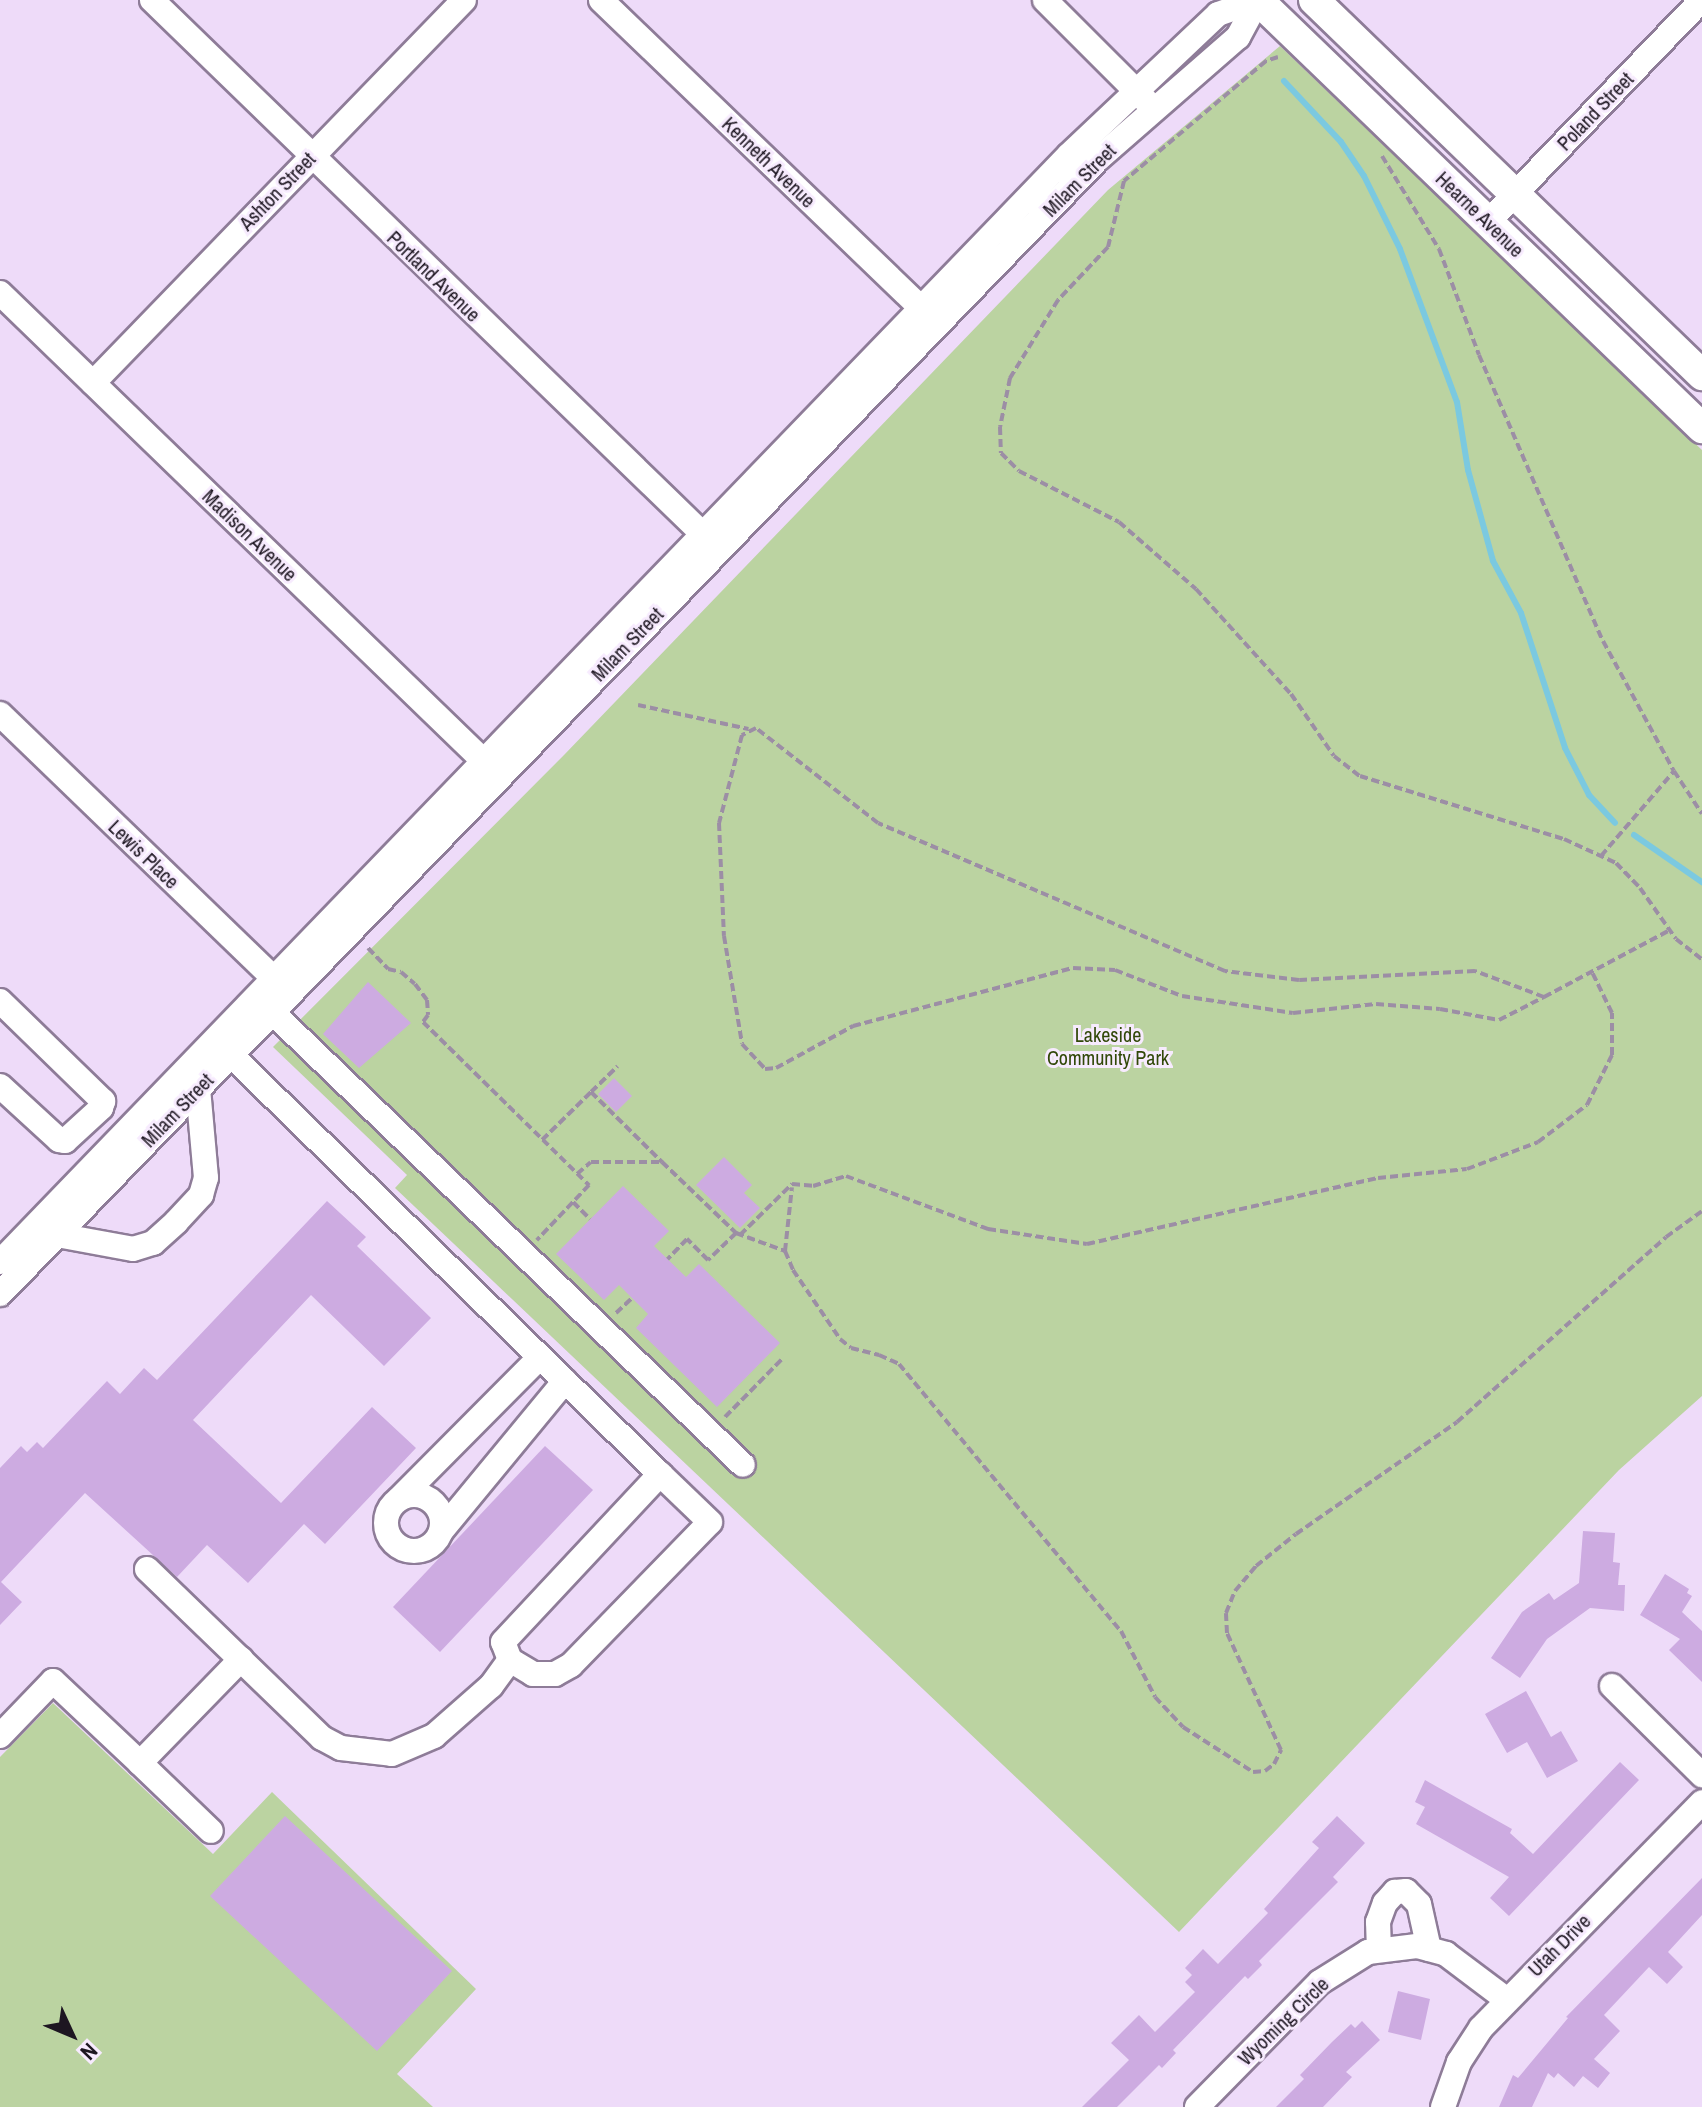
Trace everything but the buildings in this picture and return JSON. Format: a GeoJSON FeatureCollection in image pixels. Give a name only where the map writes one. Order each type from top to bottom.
{"type":"FeatureCollection","features":[{"type":"Feature","properties":{"kind":"main road","name":"Hearne Avenue"},"geometry":{"type":"LineString","coordinates":[[1258,0],[1702,428]]}},
{"type":"Feature","properties":{"kind":"main road","name":"Hearne Avenue"},"geometry":{"type":"LineString","coordinates":[[1314,0],[1702,375]]}},
{"type":"Feature","properties":{"kind":"street","name":"Portland Avenue"},"geometry":{"type":"LineString","coordinates":[[152,0],[711,542]]}},
{"type":"Feature","properties":{"kind":"street","name":"Ashton Street"},"geometry":{"type":"LineString","coordinates":[[93,383],[464,0]]}},
{"type":"Feature","properties":{"kind":"street","name":"Kenneth Avenue"},"geometry":{"type":"LineString","coordinates":[[601,0],[929,316]]}},
{"type":"Feature","properties":{"kind":"street"},"geometry":{"type":"LineString","coordinates":[[1045,0],[1153,109]]}},
{"type":"Feature","properties":{"kind":"street","name":"Milam Street"},"geometry":{"type":"LineString","coordinates":[[929,316],[1153,109],[1238,37],[1258,0]]}},
{"type":"Feature","properties":{"kind":"street","name":"Milam Street"},"geometry":{"type":"LineString","coordinates":[[0,1262],[281,985],[711,542],[929,316],[1136,90],[1218,14],[1258,0]]}},
{"type":"Feature","properties":{"kind":"street","name":"Poland Street"},"geometry":{"type":"LineString","coordinates":[[1488,222],[1702,0]]}},
{"type":"Feature","properties":{"kind":"street","name":"Madison Avenue"},"geometry":{"type":"LineString","coordinates":[[0,293],[491,768]]}},
{"type":"Feature","properties":{"kind":"street","name":"Lewis Place"},"geometry":{"type":"LineString","coordinates":[[0,714],[281,985]]}},
{"type":"Feature","properties":{"kind":"street","name":"Milam Street"},"geometry":{"type":"LineString","coordinates":[[0,1294],[272,1012],[281,985]]}},
{"type":"Feature","properties":{"kind":"street"},"geometry":{"type":"LineString","coordinates":[[0,1001],[103,1101],[101,1108],[65,1141],[59,1140],[0,1086]]}},
{"type":"Feature","properties":{"kind":"street"},"geometry":{"type":"LineString","coordinates":[[272,1012],[743,1465]]}},
{"type":"Feature","properties":{"kind":"street"},"geometry":{"type":"LineString","coordinates":[[231,1055],[710,1522],[571,1665],[555,1674],[533,1674],[510,1660],[503,1642],[660,1474]]}},
{"type":"Feature","properties":{"kind":"street"},"geometry":{"type":"LineString","coordinates":[[57,1235],[133,1249],[153,1243],[176,1222],[201,1195],[206,1178],[198,1089]]}},
{"type":"Feature","properties":{"kind":"street"},"geometry":{"type":"LineString","coordinates":[[540,1357],[392,1506],[386,1522],[398,1545],[423,1550],[438,1539],[442,1530],[565,1381]]}},
{"type":"Feature","properties":{"kind":"street"},"geometry":{"type":"LineString","coordinates":[[399,1499],[408,1495],[427,1497],[440,1511],[442,1530]]}},
{"type":"Feature","properties":{"kind":"street"},"geometry":{"type":"LineString","coordinates":[[147,1569],[322,1738],[341,1748],[392,1754],[434,1736],[491,1686],[510,1660]]}},
{"type":"Feature","properties":{"kind":"street"},"geometry":{"type":"LineString","coordinates":[[140,1763],[241,1659]]}},
{"type":"Feature","properties":{"kind":"street"},"geometry":{"type":"LineString","coordinates":[[0,1736],[53,1681],[211,1831]]}},
{"type":"Feature","properties":{"kind":"street"},"geometry":{"type":"LineString","coordinates":[[1612,1686],[1702,1775]]}},
{"type":"Feature","properties":{"kind":"street","name":"Utah Drive"},"geometry":{"type":"LineString","coordinates":[[1443,2107],[1459,2062],[1481,2028],[1506,1999],[1702,1802]]}},
{"type":"Feature","properties":{"kind":"street"},"geometry":{"type":"LineString","coordinates":[[1379,1950],[1378,1922],[1385,1903],[1395,1892],[1406,1891],[1419,1904],[1429,1949]]}},
{"type":"Feature","properties":{"kind":"street","name":"Wyoming Circle"},"geometry":{"type":"LineString","coordinates":[[1197,2107],[1320,1982],[1348,1962],[1379,1950],[1417,1946],[1446,1954],[1506,1999]]}},
{"type":"Feature","properties":{"kind":"path"},"geometry":{"type":"LineString","coordinates":[[1284,59],[1275,55],[1266,61],[1124,181],[1108,247],[1058,300],[1010,378],[1000,427],[1001,453],[1019,471],[1119,522],[1196,589],[1291,694],[1334,756],[1360,776],[1564,839],[1616,863],[1640,888],[1670,930],[1702,959]]}},
{"type":"Feature","properties":{"kind":"path"},"geometry":{"type":"LineString","coordinates":[[1379,151],[1439,249],[1479,355],[1603,641],[1674,771],[1702,814]]}},
{"type":"Feature","properties":{"kind":"path"},"geometry":{"type":"LineString","coordinates":[[638,705],[748,729],[756,728],[878,823],[1225,971],[1299,980],[1475,971],[1544,997]]}},
{"type":"Feature","properties":{"kind":"path"},"geometry":{"type":"LineString","coordinates":[[748,729],[742,735],[719,823],[724,936],[742,1044],[765,1069],[776,1068],[853,1026],[1073,968],[1115,970],[1182,996],[1293,1013],[1376,1004],[1440,1009],[1499,1020],[1670,930]]}},
{"type":"Feature","properties":{"kind":"path"},"geometry":{"type":"LineString","coordinates":[[1601,856],[1674,771]]}},
{"type":"Feature","properties":{"kind":"path"},"geometry":{"type":"LineString","coordinates":[[368,948],[388,969],[401,972],[415,984],[427,1000],[428,1015],[423,1022],[589,1185],[539,1236],[538,1246]]}},
{"type":"Feature","properties":{"kind":"path"},"geometry":{"type":"LineString","coordinates":[[668,1259],[687,1239],[708,1260],[792,1184],[813,1186],[846,1176],[988,1229],[1087,1244],[1378,1178],[1467,1169],[1538,1142],[1587,1105],[1612,1055],[1612,1013],[1592,972]]}},
{"type":"Feature","properties":{"kind":"path"},"geometry":{"type":"LineString","coordinates":[[542,1140],[618,1066]]}},
{"type":"Feature","properties":{"kind":"path"},"geometry":{"type":"LineString","coordinates":[[591,1092],[738,1234],[785,1251]]}},
{"type":"Feature","properties":{"kind":"path"},"geometry":{"type":"LineString","coordinates":[[577,1174],[591,1162],[662,1162]]}},
{"type":"Feature","properties":{"kind":"path"},"geometry":{"type":"LineString","coordinates":[[792,1184],[785,1251],[793,1270],[840,1339],[851,1348],[899,1364],[1121,1631],[1155,1697],[1183,1727],[1253,1772],[1265,1771],[1274,1764],[1281,1750],[1227,1633],[1226,1613],[1235,1591],[1256,1566],[1296,1534],[1457,1422],[1666,1237],[1702,1211]]}},
{"type":"Feature","properties":{"kind":"path"},"geometry":{"type":"LineString","coordinates":[[573,1202],[590,1219]]}},
{"type":"Feature","properties":{"kind":"path"},"geometry":{"type":"LineString","coordinates":[[612,1318],[632,1298]]}},
{"type":"Feature","properties":{"kind":"path"},"geometry":{"type":"LineString","coordinates":[[719,1420],[725,1418],[783,1358]]}},
{"type":"Feature","properties":{"kind":"green space","name":"Lakeside Community Park"},"geometry":{"type":"Polygon","coordinates":[[[1280,46],[1702,450],[1702,1396],[1619,1470],[1179,1932],[395,1188],[407,1175],[273,1047],[564,755],[1108,190],[1280,46]]]}},
{"type":"Feature","properties":{"kind":"green space"},"geometry":{"type":"Polygon","coordinates":[[[53,1703],[213,1854],[272,1792],[476,1989],[397,2074],[433,2107],[0,2107],[0,1757],[53,1703]]]}},
{"type":"Feature","properties":{"kind":"waterway"},"geometry":{"type":"LineString","coordinates":[[1284,81],[1341,142],[1364,176],[1400,249],[1457,402],[1468,470],[1493,561],[1521,613],[1565,748],[1589,795],[1615,823]]}},
{"type":"Feature","properties":{"kind":"waterway"},"geometry":{"type":"LineString","coordinates":[[1634,835],[1702,882]]}}]}
